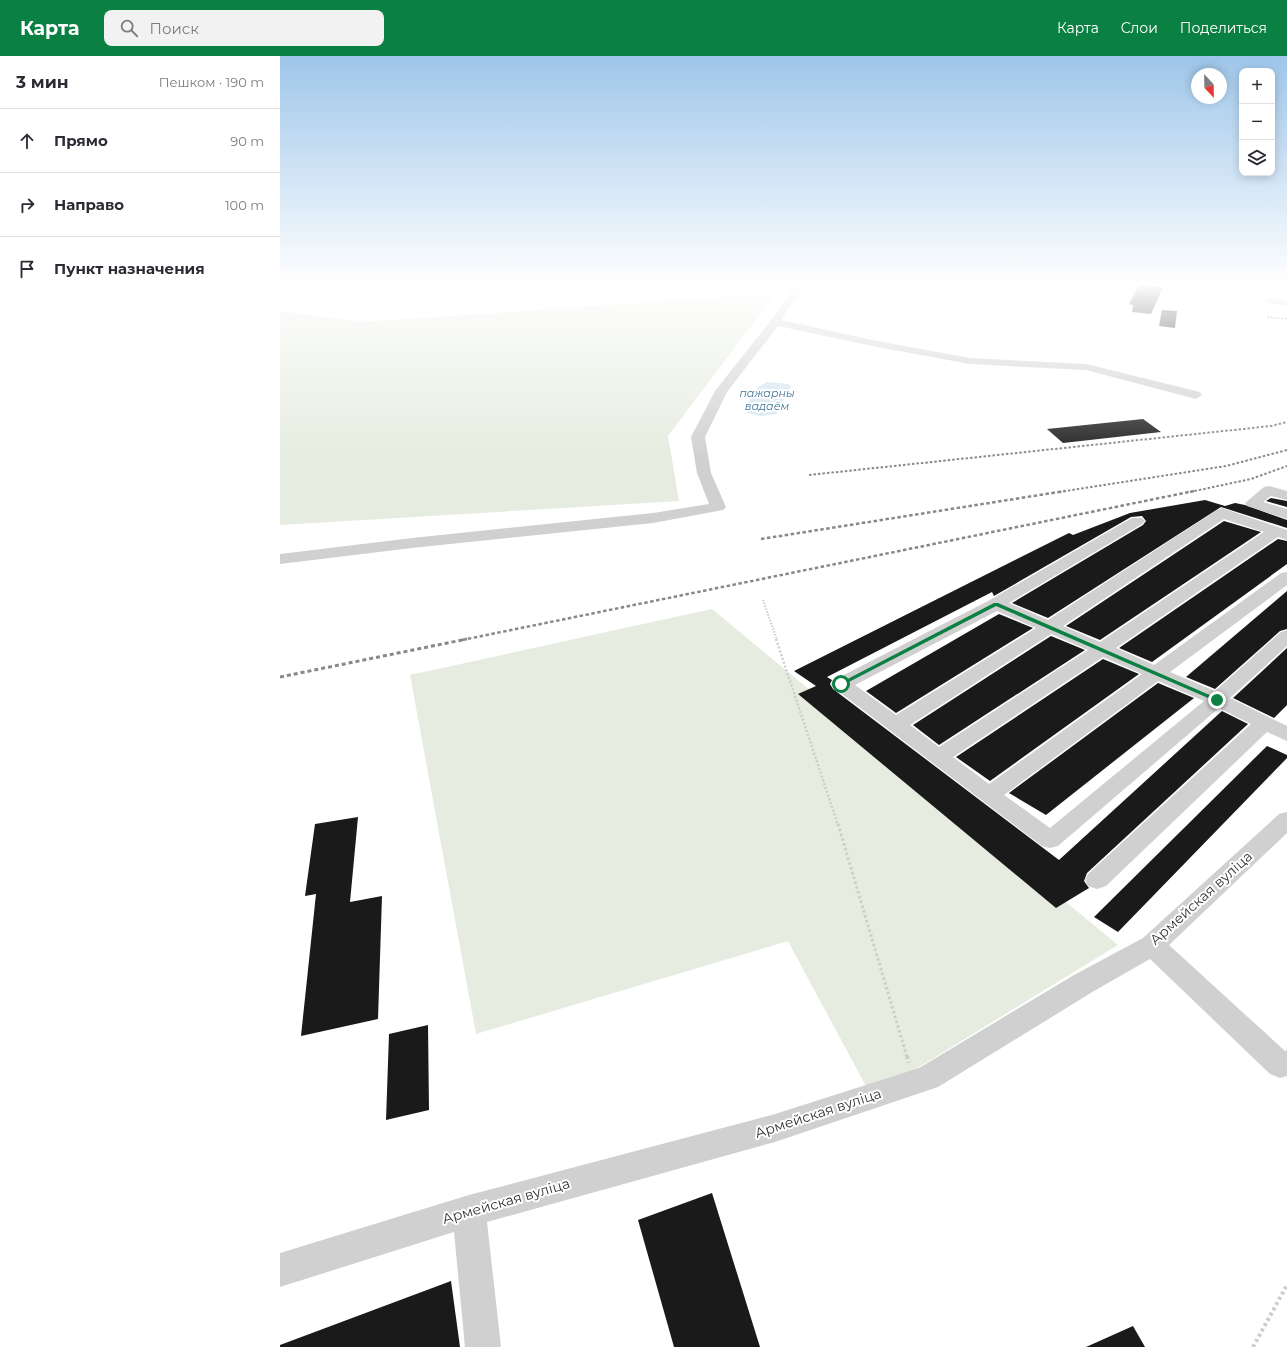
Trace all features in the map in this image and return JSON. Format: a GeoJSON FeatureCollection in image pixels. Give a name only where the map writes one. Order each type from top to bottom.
{"type":"FeatureCollection","features":[{"type":"Feature","properties":{"kind":"street"},"geometry":{"type":"LineString","coordinates":[[280,559],[426,541],[622,521],[696,512],[718,507],[704,473],[698,437],[721,391],[760,341]]}},
{"type":"Feature","properties":{"kind":"street"},"geometry":{"type":"LineString","coordinates":[[864,341],[970,362],[1086,368],[1196,395]]}},
{"type":"Feature","properties":{"kind":"street"},"geometry":{"type":"LineString","coordinates":[[1287,496],[1269,490],[1252,503],[1287,514]]}},
{"type":"Feature","properties":{"kind":"street"},"geometry":{"type":"LineString","coordinates":[[897,724],[1049,627],[1222,513],[1282,533]]}},
{"type":"Feature","properties":{"kind":"street"},"geometry":{"type":"LineString","coordinates":[[1138,521],[996,604],[841,684],[940,756],[1050,840],[1217,700],[1287,636]]}},
{"type":"Feature","properties":{"kind":"street"},"geometry":{"type":"LineString","coordinates":[[940,756],[1282,533]]}},
{"type":"Feature","properties":{"kind":"street"},"geometry":{"type":"LineString","coordinates":[[990,794],[1287,577]]}},
{"type":"Feature","properties":{"kind":"street"},"geometry":{"type":"LineString","coordinates":[[996,604],[1154,674],[1217,700],[1287,734]]}},
{"type":"Feature","properties":{"kind":"street"},"geometry":{"type":"LineString","coordinates":[[1097,880],[1265,723]]}},
{"type":"Feature","properties":{"kind":"street","name":"Армейская вуліца"},"geometry":{"type":"LineString","coordinates":[[280,1270],[469,1211],[775,1128],[928,1078],[1084,983],[1152,945],[1287,820]]}},
{"type":"Feature","properties":{"kind":"street"},"geometry":{"type":"LineString","coordinates":[[1152,945],[1280,1065],[1287,1063]]}},
{"type":"Feature","properties":{"kind":"street"},"geometry":{"type":"LineString","coordinates":[[469,1211],[483,1347]]}},
{"type":"Feature","properties":{"kind":"path"},"geometry":{"type":"LineString","coordinates":[[763,600],[807,726],[870,926],[914,1083]]}},
{"type":"Feature","properties":{"kind":"path"},"geometry":{"type":"LineString","coordinates":[[1253,1347],[1287,1285]]}},
{"type":"Feature","properties":{"kind":"shaded area"},"geometry":{"type":"Polygon","coordinates":[[[280,341],[740,341],[668,436],[679,501],[280,525],[280,341]]]}},
{"type":"Feature","properties":{"kind":"shaded area"},"geometry":{"type":"Polygon","coordinates":[[[712,609],[1118,945],[901,1078],[868,1090],[788,941],[476,1034],[410,675],[712,609]]]}},
{"type":"Feature","properties":{"kind":"water","name":"пажарны вадаём"},"geometry":{"type":"Polygon","coordinates":[[[767,382],[789,384],[791,387],[776,414],[760,416],[745,412],[744,409],[758,387],[767,382]]]}},
{"type":"Feature","properties":{"kind":"building"},"geometry":{"type":"Polygon","coordinates":[[[1143,419],[1161,432],[1063,443],[1047,429],[1143,419]]]}},
{"type":"Feature","properties":{"kind":"building"},"geometry":{"type":"Polygon","coordinates":[[[1271,498],[1287,501],[1287,507],[1266,501],[1271,498]]]}},
{"type":"Feature","properties":{"kind":"building"},"geometry":{"type":"Polygon","coordinates":[[[1205,500],[1225,506],[1235,503],[1245,505],[1287,520],[1287,528],[1221,507],[1048,618],[1012,603],[1143,525],[1146,521],[1142,516],[1131,517],[994,596],[992,592],[827,677],[832,680],[830,684],[833,689],[1059,860],[1222,711],[1248,724],[1087,873],[1084,881],[1089,888],[1056,908],[798,694],[816,686],[794,671],[1069,533],[1073,535],[1130,513],[1205,500]]]}},
{"type":"Feature","properties":{"kind":"building"},"geometry":{"type":"Polygon","coordinates":[[[1224,521],[1261,532],[1100,640],[1066,626],[1224,521]]]}},
{"type":"Feature","properties":{"kind":"building"},"geometry":{"type":"Polygon","coordinates":[[[1278,539],[1287,541],[1287,564],[1152,662],[1119,648],[1278,539]]]}},
{"type":"Feature","properties":{"kind":"building"},"geometry":{"type":"Polygon","coordinates":[[[1287,591],[1287,629],[1280,631],[1215,689],[1186,677],[1287,591]]]}},
{"type":"Feature","properties":{"kind":"building"},"geometry":{"type":"Polygon","coordinates":[[[999,614],[1033,628],[896,713],[866,691],[999,614]]]}},
{"type":"Feature","properties":{"kind":"building"},"geometry":{"type":"Polygon","coordinates":[[[1051,636],[1085,650],[939,745],[913,725],[1051,636]]]}},
{"type":"Feature","properties":{"kind":"building"},"geometry":{"type":"Polygon","coordinates":[[[1287,648],[1287,705],[1274,718],[1233,698],[1287,648]]]}},
{"type":"Feature","properties":{"kind":"building"},"geometry":{"type":"Polygon","coordinates":[[[1103,659],[1139,674],[990,781],[956,757],[1103,659]]]}},
{"type":"Feature","properties":{"kind":"building"},"geometry":{"type":"Polygon","coordinates":[[[1158,683],[1194,698],[1046,815],[1009,793],[1158,683]]]}},
{"type":"Feature","properties":{"kind":"building"},"geometry":{"type":"Polygon","coordinates":[[[1267,746],[1287,755],[1287,758],[1118,932],[1094,917],[1267,746]]]}},
{"type":"Feature","properties":{"kind":"building"},"geometry":{"type":"Polygon","coordinates":[[[358,817],[350,902],[382,896],[378,1019],[301,1036],[316,894],[305,896],[315,824],[358,817]]]}},
{"type":"Feature","properties":{"kind":"building"},"geometry":{"type":"Polygon","coordinates":[[[428,1025],[429,1110],[386,1120],[389,1034],[428,1025]]]}},
{"type":"Feature","properties":{"kind":"building"},"geometry":{"type":"Polygon","coordinates":[[[712,1193],[760,1347],[674,1347],[638,1220],[712,1193]]]}},
{"type":"Feature","properties":{"kind":"building"},"geometry":{"type":"Polygon","coordinates":[[[451,1281],[460,1347],[280,1347],[280,1345],[451,1281]]]}},
{"type":"Feature","properties":{"kind":"building"},"geometry":{"type":"Polygon","coordinates":[[[1133,1326],[1145,1347],[1086,1347],[1133,1326]]]}},
{"type":"Feature","properties":{"kind":"railway"},"geometry":{"type":"LineString","coordinates":[[809,475],[1271,426],[1287,422]]}},
{"type":"Feature","properties":{"kind":"railway"},"geometry":{"type":"LineString","coordinates":[[1059,492],[1226,466],[1287,450]]}},
{"type":"Feature","properties":{"kind":"railway"},"geometry":{"type":"LineString","coordinates":[[1190,492],[1251,479],[1287,466]]}},
{"type":"Feature","properties":{"kind":"railway"},"geometry":{"type":"LineString","coordinates":[[761,539],[1065,491]]}},
{"type":"Feature","properties":{"kind":"railway"},"geometry":{"type":"LineString","coordinates":[[462,640],[1194,491]]}},
{"type":"Feature","properties":{"kind":"railway"},"geometry":{"type":"LineString","coordinates":[[280,677],[467,639]]}},
{"type":"Feature","properties":{"kind":"route"},"geometry":{"type":"LineString","coordinates":[[841,684],[996,604],[1154,674],[1206,694],[1217,700]]}}]}
